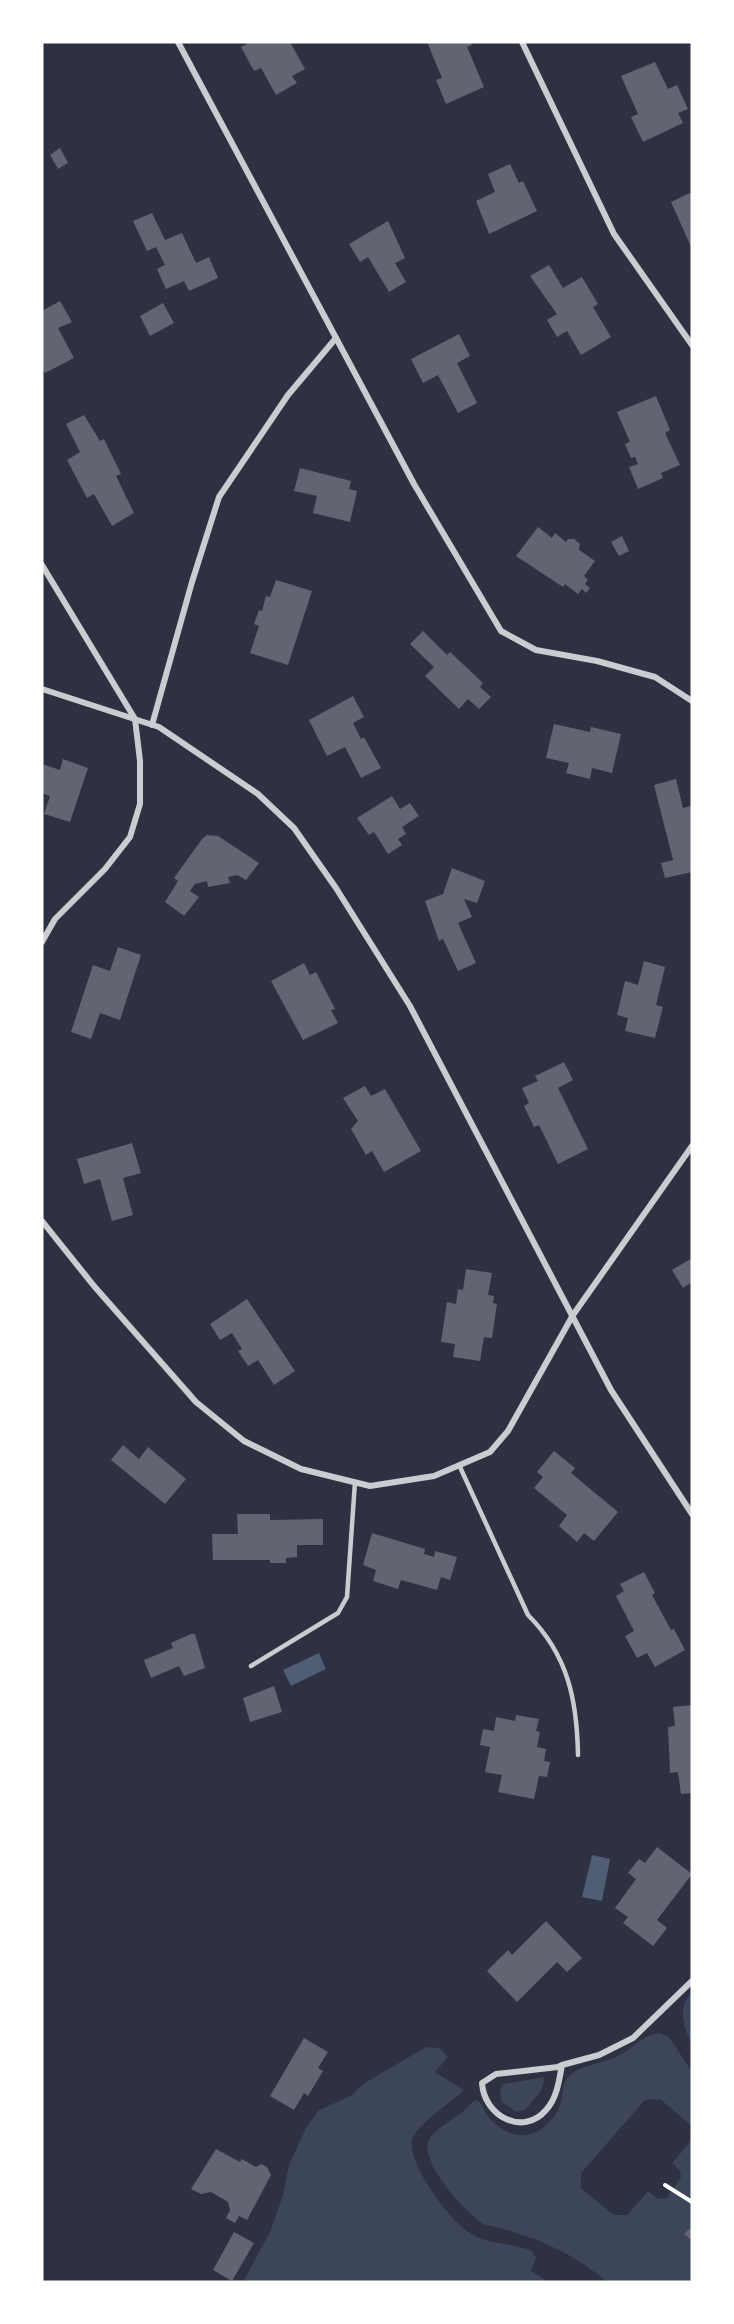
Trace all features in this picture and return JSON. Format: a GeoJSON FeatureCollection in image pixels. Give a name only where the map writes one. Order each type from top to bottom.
{"type":"FeatureCollection","features":[{"type":"Feature","properties":{"kind":"street"},"geometry":{"type":"LineString","coordinates":[[178,42],[414,484],[501,631],[536,650],[597,661],[655,677],[692,700]]}},
{"type":"Feature","properties":{"kind":"street"},"geometry":{"type":"LineString","coordinates":[[522,42],[614,234],[692,345]]}},
{"type":"Feature","properties":{"kind":"street"},"geometry":{"type":"LineString","coordinates":[[152,725],[192,582],[219,497],[288,395],[336,338]]}},
{"type":"Feature","properties":{"kind":"street"},"geometry":{"type":"LineString","coordinates":[[42,565],[135,719],[140,761],[140,804],[130,837],[105,869],[55,919],[42,942]]}},
{"type":"Feature","properties":{"kind":"street"},"geometry":{"type":"LineString","coordinates":[[42,689],[152,725],[258,794],[294,828],[336,888],[410,1006],[611,1390],[692,1514]]}},
{"type":"Feature","properties":{"kind":"street"},"geometry":{"type":"LineString","coordinates":[[42,1221],[94,1286],[196,1402],[244,1441],[301,1469],[370,1486],[434,1476],[490,1452],[508,1431],[573,1315],[692,1146]]}},
{"type":"Feature","properties":{"kind":"street"},"geometry":{"type":"LineString","coordinates":[[562,2065],[555,2097],[543,2113],[528,2123],[519,2124],[506,2120],[489,2103],[482,2089],[482,2083],[496,2074],[562,2065],[599,2055],[633,2038],[692,1981]]}},
{"type":"Feature","properties":{"kind":"lane"},"geometry":{"type":"LineString","coordinates":[[459,1467],[528,1615],[545,1632],[564,1663],[578,1730],[578,1755]]}},
{"type":"Feature","properties":{"kind":"lane"},"geometry":{"type":"LineString","coordinates":[[251,1666],[338,1613],[348,1597],[355,1482]]}},
{"type":"Feature","properties":{"kind":"path"},"geometry":{"type":"LineString","coordinates":[[665,2185],[692,2202]]}},
{"type":"Feature","properties":{"kind":"shaded area"},"geometry":{"type":"Polygon","coordinates":[[[319,1653],[326,1669],[291,1686],[283,1670],[319,1653]]]}},
{"type":"Feature","properties":{"kind":"shaded area"},"geometry":{"type":"Polygon","coordinates":[[[592,1855],[610,1859],[602,1901],[582,1897],[592,1855]]]}},
{"type":"Feature","properties":{"kind":"shaded area"},"geometry":{"type":"Polygon","coordinates":[[[692,1992],[692,2044],[686,2031],[683,2011],[684,2004],[692,1992]]]}},
{"type":"Feature","properties":{"kind":"shaded area"},"geometry":{"type":"Polygon","coordinates":[[[660,2033],[669,2037],[692,2072],[692,2135],[691,2125],[660,2099],[645,2100],[581,2173],[581,2188],[614,2215],[627,2215],[648,2191],[658,2199],[667,2198],[681,2177],[680,2171],[672,2163],[692,2140],[692,2226],[684,2234],[692,2241],[692,2282],[607,2282],[564,2252],[517,2233],[483,2224],[465,2209],[444,2185],[430,2159],[428,2147],[430,2138],[472,2102],[477,2100],[496,2125],[504,2130],[517,2135],[532,2134],[545,2126],[555,2115],[569,2076],[585,2067],[616,2057],[642,2040],[660,2033]]]}},
{"type":"Feature","properties":{"kind":"shaded area"},"geometry":{"type":"Polygon","coordinates":[[[426,2047],[440,2048],[448,2057],[435,2072],[464,2090],[429,2119],[413,2137],[412,2147],[415,2161],[422,2175],[443,2206],[464,2229],[487,2240],[531,2250],[536,2258],[531,2271],[549,2282],[243,2282],[270,2232],[283,2195],[289,2165],[306,2128],[318,2111],[352,2095],[363,2084],[426,2047]]]}},
{"type":"Feature","properties":{"kind":"shaded area"},"geometry":{"type":"Polygon","coordinates":[[[545,2077],[541,2091],[525,2110],[516,2112],[502,2102],[500,2090],[503,2084],[545,2077]]]}},
{"type":"Feature","properties":{"kind":"building"},"geometry":{"type":"Polygon","coordinates":[[[246,42],[290,42],[305,69],[292,76],[297,83],[276,95],[261,68],[254,71],[241,47],[247,44],[246,42]]]}},
{"type":"Feature","properties":{"kind":"building"},"geometry":{"type":"Polygon","coordinates":[[[427,42],[470,42],[472,45],[467,47],[484,87],[446,104],[436,80],[442,78],[427,42]]]}},
{"type":"Feature","properties":{"kind":"building"},"geometry":{"type":"Polygon","coordinates":[[[655,62],[668,89],[677,85],[688,109],[678,113],[683,123],[643,142],[631,117],[638,114],[621,76],[655,62]]]}},
{"type":"Feature","properties":{"kind":"building"},"geometry":{"type":"Polygon","coordinates":[[[60,148],[68,163],[58,169],[50,155],[60,148]]]}},
{"type":"Feature","properties":{"kind":"building"},"geometry":{"type":"Polygon","coordinates":[[[510,164],[519,183],[523,181],[537,211],[489,234],[476,201],[495,192],[488,174],[510,164]]]}},
{"type":"Feature","properties":{"kind":"building"},"geometry":{"type":"Polygon","coordinates":[[[692,192],[692,249],[671,202],[692,192]]]}},
{"type":"Feature","properties":{"kind":"building"},"geometry":{"type":"Polygon","coordinates":[[[152,213],[165,240],[182,233],[196,263],[209,257],[218,278],[189,291],[184,281],[166,289],[157,269],[165,265],[156,247],[147,251],[133,221],[152,213]]]}},
{"type":"Feature","properties":{"kind":"building"},"geometry":{"type":"Polygon","coordinates":[[[388,221],[405,258],[395,263],[406,282],[389,292],[368,257],[360,262],[349,244],[388,221]]]}},
{"type":"Feature","properties":{"kind":"building"},"geometry":{"type":"Polygon","coordinates":[[[549,265],[563,288],[582,277],[598,304],[593,307],[611,337],[581,355],[567,331],[557,337],[547,320],[557,314],[530,276],[549,265]]]}},
{"type":"Feature","properties":{"kind":"building"},"geometry":{"type":"Polygon","coordinates":[[[60,301],[72,322],[58,328],[74,358],[45,373],[42,368],[42,311],[60,301]]]}},
{"type":"Feature","properties":{"kind":"building"},"geometry":{"type":"Polygon","coordinates":[[[163,303],[174,323],[150,336],[140,316],[163,303]]]}},
{"type":"Feature","properties":{"kind":"building"},"geometry":{"type":"Polygon","coordinates":[[[459,334],[470,356],[457,363],[477,403],[458,413],[438,375],[423,383],[411,359],[459,334]]]}},
{"type":"Feature","properties":{"kind":"building"},"geometry":{"type":"Polygon","coordinates":[[[656,396],[670,430],[665,433],[680,465],[661,473],[663,478],[638,489],[629,467],[638,464],[635,457],[631,458],[625,444],[630,442],[617,412],[656,396]]]}},
{"type":"Feature","properties":{"kind":"building"},"geometry":{"type":"Polygon","coordinates":[[[84,415],[100,441],[104,439],[121,474],[116,476],[134,513],[112,526],[94,494],[87,498],[67,460],[80,452],[66,424],[84,415]]]}},
{"type":"Feature","properties":{"kind":"building"},"geometry":{"type":"Polygon","coordinates":[[[300,468],[351,481],[349,489],[357,491],[350,522],[313,513],[317,496],[294,491],[300,468]]]}},
{"type":"Feature","properties":{"kind":"building"},"geometry":{"type":"Polygon","coordinates":[[[538,527],[552,538],[555,533],[566,542],[568,539],[574,539],[580,544],[579,550],[595,561],[584,576],[588,580],[585,584],[590,588],[586,593],[582,589],[578,594],[565,584],[563,587],[516,556],[538,527]]]}},
{"type":"Feature","properties":{"kind":"building"},"geometry":{"type":"Polygon","coordinates":[[[622,536],[629,551],[619,556],[611,542],[622,536]]]}},
{"type":"Feature","properties":{"kind":"building"},"geometry":{"type":"Polygon","coordinates":[[[276,580],[312,591],[288,665],[250,653],[259,626],[254,624],[259,610],[262,611],[266,596],[270,597],[276,580]]]}},
{"type":"Feature","properties":{"kind":"building"},"geometry":{"type":"Polygon","coordinates":[[[423,631],[447,655],[450,652],[483,683],[480,687],[491,697],[479,709],[468,699],[459,709],[425,676],[434,667],[410,644],[423,631]]]}},
{"type":"Feature","properties":{"kind":"building"},"geometry":{"type":"Polygon","coordinates":[[[353,696],[364,717],[353,723],[361,739],[364,737],[381,768],[361,778],[345,747],[327,756],[309,720],[353,696]]]}},
{"type":"Feature","properties":{"kind":"building"},"geometry":{"type":"Polygon","coordinates":[[[554,724],[590,732],[591,727],[621,734],[612,773],[592,768],[590,779],[566,773],[569,763],[546,758],[554,724]]]}},
{"type":"Feature","properties":{"kind":"building"},"geometry":{"type":"Polygon","coordinates":[[[63,759],[88,768],[70,822],[44,814],[50,796],[42,793],[42,764],[60,770],[63,759]]]}},
{"type":"Feature","properties":{"kind":"building"},"geometry":{"type":"Polygon","coordinates":[[[676,779],[683,808],[691,806],[692,810],[692,872],[665,878],[661,863],[673,860],[654,785],[676,779]]]}},
{"type":"Feature","properties":{"kind":"building"},"geometry":{"type":"Polygon","coordinates":[[[392,796],[400,809],[410,803],[419,816],[402,827],[406,834],[398,839],[402,845],[388,854],[374,832],[369,835],[357,818],[392,796]]]}},
{"type":"Feature","properties":{"kind":"building"},"geometry":{"type":"Polygon","coordinates":[[[207,835],[218,836],[259,863],[246,880],[237,875],[228,877],[230,883],[208,887],[207,881],[195,884],[190,891],[199,897],[184,916],[165,902],[178,881],[174,878],[207,835]]]}},
{"type":"Feature","properties":{"kind":"building"},"geometry":{"type":"Polygon","coordinates":[[[452,868],[485,881],[477,903],[464,899],[472,917],[458,923],[476,963],[458,971],[443,939],[439,941],[425,901],[443,894],[452,868]]]}},
{"type":"Feature","properties":{"kind":"building"},"geometry":{"type":"Polygon","coordinates":[[[118,947],[141,955],[120,1020],[100,1013],[91,1039],[71,1032],[93,965],[110,971],[118,947]]]}},
{"type":"Feature","properties":{"kind":"building"},"geometry":{"type":"Polygon","coordinates":[[[644,961],[665,967],[656,1005],[663,1007],[655,1038],[625,1031],[628,1018],[617,1015],[625,981],[638,985],[644,961]]]}},
{"type":"Feature","properties":{"kind":"building"},"geometry":{"type":"Polygon","coordinates":[[[304,963],[310,975],[316,972],[335,1009],[331,1010],[338,1023],[303,1040],[271,981],[304,963]]]}},
{"type":"Feature","properties":{"kind":"building"},"geometry":{"type":"Polygon","coordinates":[[[564,1062],[573,1080],[558,1088],[588,1149],[558,1164],[539,1125],[534,1127],[524,1106],[529,1103],[522,1088],[538,1081],[535,1076],[564,1062]]]}},
{"type":"Feature","properties":{"kind":"building"},"geometry":{"type":"Polygon","coordinates":[[[365,1086],[371,1096],[385,1089],[421,1151],[384,1172],[372,1151],[366,1155],[351,1129],[358,1121],[343,1098],[365,1086]]]}},
{"type":"Feature","properties":{"kind":"building"},"geometry":{"type":"Polygon","coordinates":[[[132,1143],[141,1173],[123,1178],[133,1215],[112,1221],[100,1179],[84,1184],[77,1159],[132,1143]]]}},
{"type":"Feature","properties":{"kind":"building"},"geometry":{"type":"Polygon","coordinates":[[[692,1258],[692,1282],[683,1288],[672,1270],[692,1258]]]}},
{"type":"Feature","properties":{"kind":"building"},"geometry":{"type":"Polygon","coordinates":[[[466,1269],[492,1273],[488,1295],[494,1296],[493,1303],[497,1304],[492,1338],[484,1337],[480,1361],[453,1357],[455,1344],[441,1342],[447,1302],[456,1304],[458,1289],[463,1290],[466,1269]]]}},
{"type":"Feature","properties":{"kind":"building"},"geometry":{"type":"Polygon","coordinates":[[[247,1299],[295,1371],[274,1385],[258,1360],[248,1366],[238,1351],[242,1349],[232,1333],[220,1340],[210,1324],[247,1299]]]}},
{"type":"Feature","properties":{"kind":"building"},"geometry":{"type":"Polygon","coordinates":[[[123,1445],[139,1459],[148,1447],[186,1479],[165,1504],[111,1460],[123,1445]]]}},
{"type":"Feature","properties":{"kind":"building"},"geometry":{"type":"Polygon","coordinates":[[[554,1451],[575,1468],[571,1473],[618,1512],[594,1541],[584,1533],[577,1542],[559,1526],[567,1515],[534,1488],[543,1477],[537,1472],[554,1451]]]}},
{"type":"Feature","properties":{"kind":"building"},"geometry":{"type":"Polygon","coordinates":[[[237,1514],[270,1514],[270,1520],[323,1519],[323,1545],[297,1545],[297,1557],[286,1558],[286,1563],[270,1563],[270,1560],[213,1560],[212,1534],[238,1534],[237,1514]]]}},
{"type":"Feature","properties":{"kind":"building"},"geometry":{"type":"Polygon","coordinates":[[[372,1533],[425,1549],[424,1554],[434,1557],[435,1551],[457,1557],[450,1580],[441,1577],[437,1590],[401,1580],[398,1589],[373,1581],[376,1570],[363,1565],[372,1533]]]}},
{"type":"Feature","properties":{"kind":"building"},"geometry":{"type":"Polygon","coordinates":[[[644,1572],[655,1593],[652,1595],[685,1650],[655,1667],[647,1653],[637,1658],[625,1636],[634,1631],[616,1596],[624,1591],[620,1584],[644,1572]]]}},
{"type":"Feature","properties":{"kind":"building"},"geometry":{"type":"Polygon","coordinates":[[[195,1634],[205,1668],[184,1676],[179,1666],[151,1678],[144,1660],[173,1648],[171,1643],[195,1634]]]}},
{"type":"Feature","properties":{"kind":"building"},"geometry":{"type":"Polygon","coordinates":[[[274,1686],[282,1712],[250,1722],[243,1698],[274,1686]]]}},
{"type":"Feature","properties":{"kind":"building"},"geometry":{"type":"Polygon","coordinates":[[[692,1705],[692,1793],[681,1794],[678,1772],[670,1773],[668,1727],[675,1726],[673,1707],[692,1705]]]}},
{"type":"Feature","properties":{"kind":"building"},"geometry":{"type":"Polygon","coordinates":[[[516,1715],[539,1719],[536,1731],[540,1732],[537,1747],[546,1749],[544,1761],[550,1762],[547,1777],[539,1776],[534,1799],[498,1792],[502,1775],[485,1772],[490,1747],[480,1745],[483,1729],[494,1731],[496,1717],[515,1721],[516,1715]]]}},
{"type":"Feature","properties":{"kind":"building"},"geometry":{"type":"Polygon","coordinates":[[[657,1847],[692,1874],[657,1920],[667,1928],[653,1946],[623,1923],[628,1917],[615,1908],[636,1879],[628,1873],[639,1859],[645,1863],[657,1847]]]}},
{"type":"Feature","properties":{"kind":"building"},"geometry":{"type":"Polygon","coordinates":[[[546,1921],[582,1958],[567,1972],[557,1962],[517,2002],[487,1971],[508,1950],[512,1955],[546,1921]]]}},
{"type":"Feature","properties":{"kind":"building"},"geometry":{"type":"Polygon","coordinates":[[[304,2038],[328,2052],[318,2068],[323,2071],[308,2096],[304,2093],[294,2110],[270,2096],[304,2038]]]}},
{"type":"Feature","properties":{"kind":"building"},"geometry":{"type":"Polygon","coordinates":[[[216,2149],[240,2162],[242,2159],[256,2167],[261,2164],[267,2167],[271,2175],[247,2220],[239,2216],[235,2223],[226,2218],[230,2210],[228,2202],[211,2192],[201,2194],[191,2189],[216,2149]]]}},
{"type":"Feature","properties":{"kind":"building"},"geometry":{"type":"Polygon","coordinates":[[[692,2226],[692,2241],[684,2234],[692,2226]]]}},
{"type":"Feature","properties":{"kind":"building"},"geometry":{"type":"Polygon","coordinates":[[[234,2232],[254,2243],[232,2281],[213,2270],[234,2232]]]}}]}
